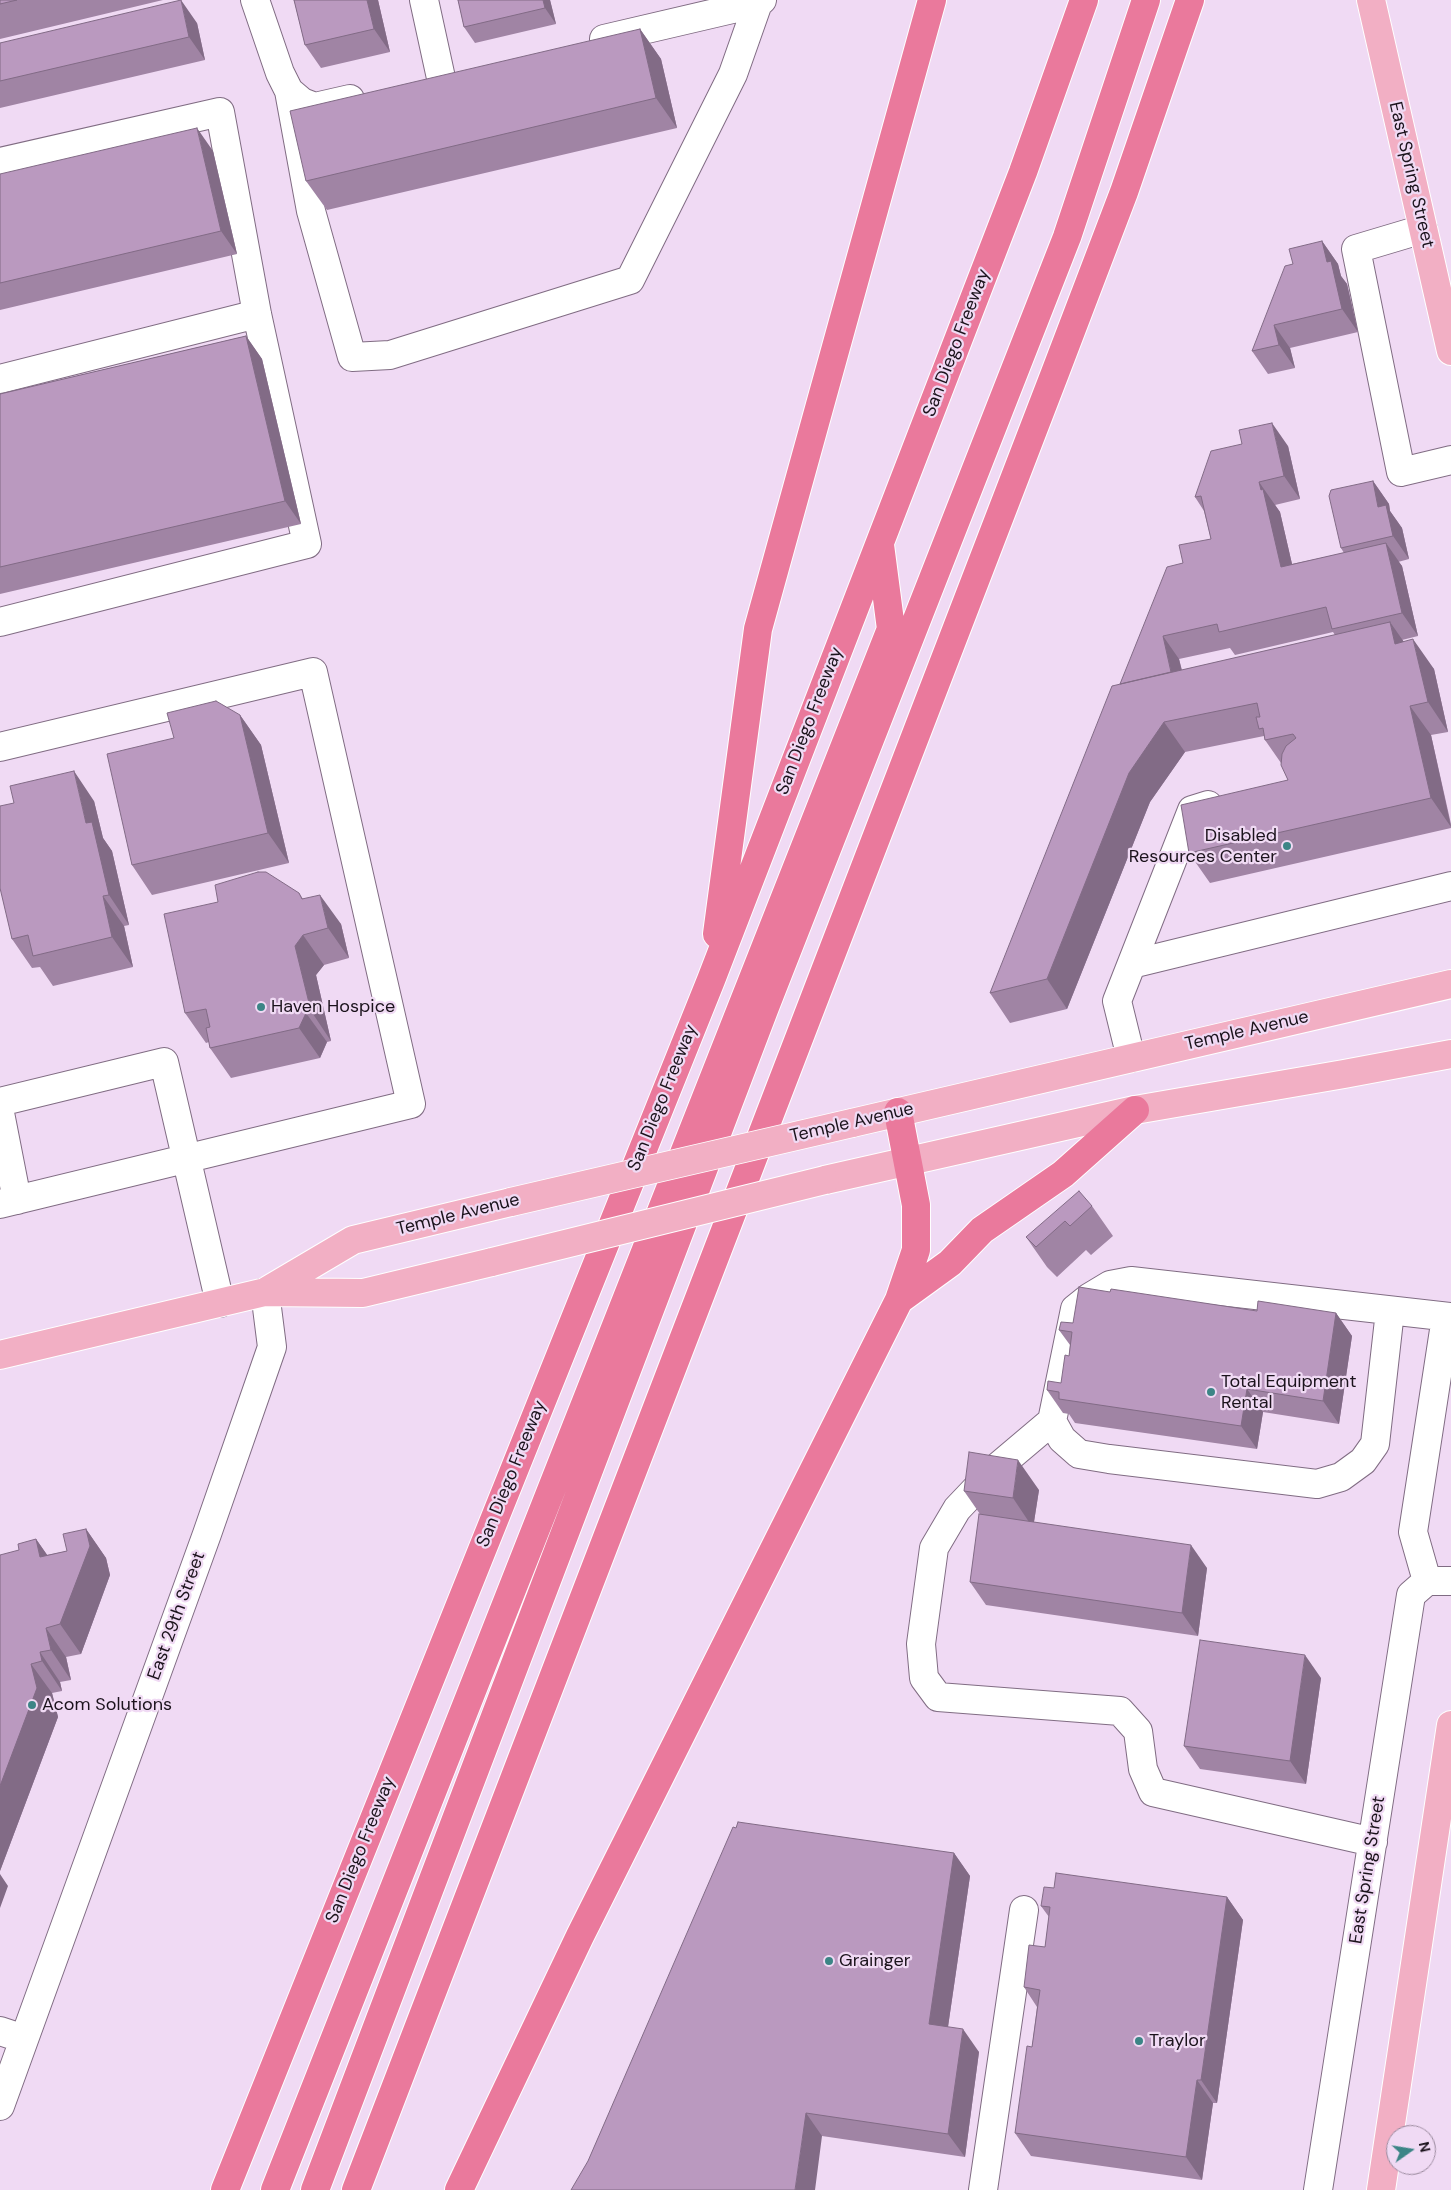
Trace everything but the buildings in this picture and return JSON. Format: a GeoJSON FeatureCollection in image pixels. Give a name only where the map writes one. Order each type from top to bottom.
{"type":"FeatureCollection","features":[{"type":"Feature","properties":{"kind":"highway"},"geometry":{"type":"LineString","coordinates":[[711,980],[758,629],[932,0]]}},
{"type":"Feature","properties":{"kind":"highway","name":"San Diego Freeway"},"geometry":{"type":"LineString","coordinates":[[225,2190],[711,980],[1023,172],[1084,0]]}},
{"type":"Feature","properties":{"kind":"highway"},"geometry":{"type":"LineString","coordinates":[[315,2190],[709,1152],[908,638],[1067,237],[1146,0]]}},
{"type":"Feature","properties":{"kind":"highway"},"geometry":{"type":"LineString","coordinates":[[356,2190],[1056,373],[1124,192],[1190,0]]}},
{"type":"Feature","properties":{"kind":"highway"},"geometry":{"type":"LineString","coordinates":[[276,2190],[891,629],[880,543]]}},
{"type":"Feature","properties":{"kind":"highway"},"geometry":{"type":"LineString","coordinates":[[899,1300],[950,1263],[982,1230],[1063,1174],[1135,1110]]}},
{"type":"Feature","properties":{"kind":"highway"},"geometry":{"type":"LineString","coordinates":[[459,2190],[580,1936],[899,1300],[916,1250],[916,1205],[898,1112]]}},
{"type":"Feature","properties":{"kind":"main road","name":"East Spring Street"},"geometry":{"type":"LineString","coordinates":[[1370,0],[1451,351]]}},
{"type":"Feature","properties":{"kind":"main road","name":"Temple Avenue"},"geometry":{"type":"LineString","coordinates":[[265,1292],[354,1240],[1451,984]]}},
{"type":"Feature","properties":{"kind":"main road","name":"Temple Avenue"},"geometry":{"type":"LineString","coordinates":[[0,1355],[265,1292],[363,1293],[825,1180],[1135,1110],[1451,1054]]}},
{"type":"Feature","properties":{"kind":"main road"},"geometry":{"type":"LineString","coordinates":[[1381,2190],[1451,1725]]}},
{"type":"Feature","properties":{"kind":"street"},"geometry":{"type":"LineString","coordinates":[[255,0],[280,73],[289,91],[311,212],[352,358],[390,355],[630,280],[733,74],[760,1]]}},
{"type":"Feature","properties":{"kind":"street"},"geometry":{"type":"LineString","coordinates":[[424,0],[431,80],[469,71]]}},
{"type":"Feature","properties":{"kind":"street"},"geometry":{"type":"LineString","coordinates":[[575,46],[760,1]]}},
{"type":"Feature","properties":{"kind":"street"},"geometry":{"type":"LineString","coordinates":[[289,91],[302,102],[315,107],[373,93]]}},
{"type":"Feature","properties":{"kind":"street"},"geometry":{"type":"LineString","coordinates":[[0,162],[220,112],[257,314],[308,544],[0,622]]}},
{"type":"Feature","properties":{"kind":"street"},"geometry":{"type":"LineString","coordinates":[[1423,229],[1356,249],[1401,472],[1451,460]]}},
{"type":"Feature","properties":{"kind":"street"},"geometry":{"type":"LineString","coordinates":[[0,379],[257,314]]}},
{"type":"Feature","properties":{"kind":"street"},"geometry":{"type":"LineString","coordinates":[[0,746],[313,672],[411,1104],[186,1157],[9,1202],[0,1113]]}},
{"type":"Feature","properties":{"kind":"street"},"geometry":{"type":"LineString","coordinates":[[1131,1058],[1117,1001],[1192,810],[1229,798]]}},
{"type":"Feature","properties":{"kind":"street"},"geometry":{"type":"LineString","coordinates":[[1132,964],[1451,886]]}},
{"type":"Feature","properties":{"kind":"street"},"geometry":{"type":"LineString","coordinates":[[0,1102],[164,1062],[220,1302]]}},
{"type":"Feature","properties":{"kind":"street"},"geometry":{"type":"LineString","coordinates":[[1372,1842],[1153,1792],[1143,1769],[1138,1731],[1120,1711],[938,1697],[924,1678],[921,1644],[934,1548],[957,1509],[994,1470],[1052,1421],[1075,1309],[1110,1285],[1131,1281],[1448,1317],[1413,1532],[1439,1581]]}},
{"type":"Feature","properties":{"kind":"street","name":"East 29th Street"},"geometry":{"type":"LineString","coordinates":[[0,2106],[12,2035],[210,1525],[272,1347],[265,1292]]}},
{"type":"Feature","properties":{"kind":"street"},"geometry":{"type":"LineString","coordinates":[[1052,1421],[1062,1439],[1079,1454],[1109,1460],[1317,1484],[1341,1478],[1363,1461],[1375,1444],[1390,1311]]}},
{"type":"Feature","properties":{"kind":"street","name":"East Spring Street"},"geometry":{"type":"LineString","coordinates":[[1318,2190],[1411,1595],[1439,1581]]}},
{"type":"Feature","properties":{"kind":"street"},"geometry":{"type":"LineString","coordinates":[[983,2190],[1024,1910]]}},
{"type":"Feature","properties":{"kind":"place","name":"Disabled Resources Center"},"geometry":{"type":"Point","coordinates":[1287,846]}},
{"type":"Feature","properties":{"kind":"place","name":"Haven Hospice"},"geometry":{"type":"Point","coordinates":[261,1007]}},
{"type":"Feature","properties":{"kind":"place","name":"Total Equipment Rental"},"geometry":{"type":"Point","coordinates":[1211,1392]}},
{"type":"Feature","properties":{"kind":"place","name":"Acom Solutions"},"geometry":{"type":"Point","coordinates":[32,1705]}},
{"type":"Feature","properties":{"kind":"place","name":"Grainger"},"geometry":{"type":"Point","coordinates":[829,1961]}},
{"type":"Feature","properties":{"kind":"place","name":"Traylor"},"geometry":{"type":"Point","coordinates":[1139,2041]}}]}
